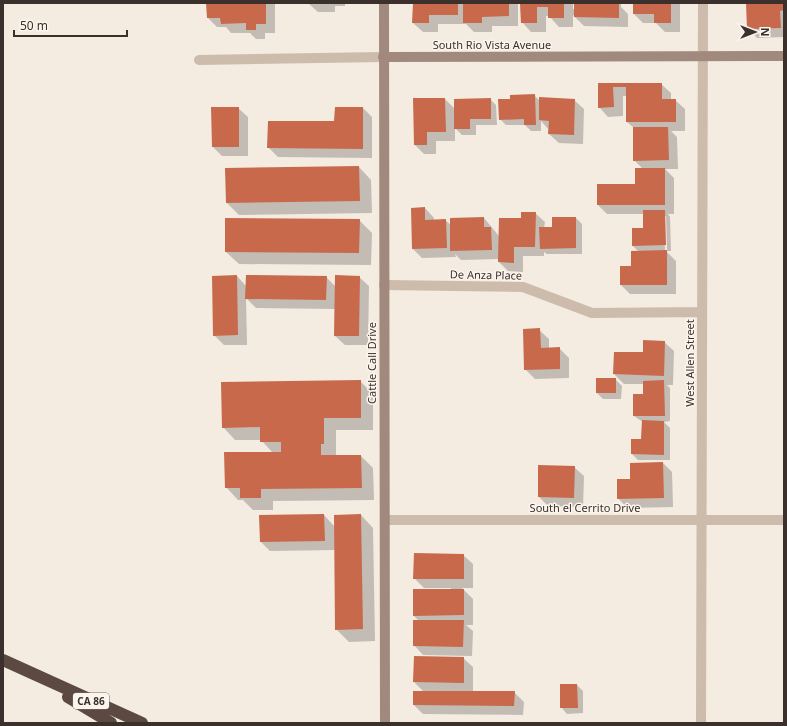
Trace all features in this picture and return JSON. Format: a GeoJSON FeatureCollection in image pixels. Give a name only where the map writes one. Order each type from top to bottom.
{"type":"FeatureCollection","features":[{"type":"Feature","properties":{"kind":"highway","name":"CA 86"},"geometry":{"type":"LineString","coordinates":[[3,660],[142,723]]}},
{"type":"Feature","properties":{"kind":"highway","name":"CA 86"},"geometry":{"type":"LineString","coordinates":[[41,678],[111,723]]}},
{"type":"Feature","properties":{"kind":"street","name":"Cattle Call Drive"},"geometry":{"type":"LineString","coordinates":[[384,3],[385,723]]}},
{"type":"Feature","properties":{"kind":"street","name":"West Allen Street"},"geometry":{"type":"LineString","coordinates":[[701,723],[703,3]]}},
{"type":"Feature","properties":{"kind":"street","name":"South Rio Vista Avenue"},"geometry":{"type":"LineString","coordinates":[[199,60],[383,57],[784,56]]}},
{"type":"Feature","properties":{"kind":"street","name":"De Anza Place"},"geometry":{"type":"LineString","coordinates":[[384,285],[524,286],[592,313],[702,312]]}},
{"type":"Feature","properties":{"kind":"street","name":"South el Cerrito Drive"},"geometry":{"type":"LineString","coordinates":[[385,520],[784,520]]}},
{"type":"Feature","properties":{"kind":"building"},"geometry":{"type":"Polygon","coordinates":[[[206,3],[266,3],[266,24],[256,24],[256,30],[246,30],[246,23],[221,24],[220,18],[207,18],[206,3]]]}},
{"type":"Feature","properties":{"kind":"building"},"geometry":{"type":"Polygon","coordinates":[[[413,3],[458,3],[458,15],[429,15],[429,23],[412,23],[413,3]]]}},
{"type":"Feature","properties":{"kind":"building"},"geometry":{"type":"Polygon","coordinates":[[[509,3],[509,16],[482,17],[482,23],[463,23],[463,4],[509,3]]]}},
{"type":"Feature","properties":{"kind":"building"},"geometry":{"type":"Polygon","coordinates":[[[564,3],[564,18],[548,18],[548,7],[537,7],[537,23],[521,23],[520,4],[564,3]]]}},
{"type":"Feature","properties":{"kind":"building"},"geometry":{"type":"Polygon","coordinates":[[[574,3],[619,4],[619,18],[574,17],[574,3]]]}},
{"type":"Feature","properties":{"kind":"building"},"geometry":{"type":"Polygon","coordinates":[[[633,3],[671,3],[671,23],[654,23],[654,14],[633,14],[633,3]]]}},
{"type":"Feature","properties":{"kind":"building"},"geometry":{"type":"Polygon","coordinates":[[[746,3],[784,3],[784,10],[780,11],[781,28],[747,29],[746,3]]]}},
{"type":"Feature","properties":{"kind":"building"},"geometry":{"type":"Polygon","coordinates":[[[598,83],[662,83],[662,99],[676,99],[676,122],[626,122],[626,87],[613,87],[614,107],[598,108],[598,83]]]}},
{"type":"Feature","properties":{"kind":"building"},"geometry":{"type":"Polygon","coordinates":[[[535,94],[536,125],[524,125],[524,119],[499,120],[498,99],[510,99],[510,95],[535,94]]]}},
{"type":"Feature","properties":{"kind":"building"},"geometry":{"type":"Polygon","coordinates":[[[539,97],[575,99],[574,135],[548,134],[549,121],[539,120],[539,97]]]}},
{"type":"Feature","properties":{"kind":"building"},"geometry":{"type":"Polygon","coordinates":[[[413,98],[445,98],[446,132],[427,132],[427,145],[414,145],[413,98]]]}},
{"type":"Feature","properties":{"kind":"building"},"geometry":{"type":"Polygon","coordinates":[[[491,98],[491,119],[470,119],[470,129],[454,129],[454,99],[491,98]]]}},
{"type":"Feature","properties":{"kind":"building"},"geometry":{"type":"Polygon","coordinates":[[[211,107],[239,107],[239,147],[212,147],[211,107]]]}},
{"type":"Feature","properties":{"kind":"building"},"geometry":{"type":"Polygon","coordinates":[[[335,107],[363,107],[363,149],[267,148],[268,121],[334,121],[335,107]]]}},
{"type":"Feature","properties":{"kind":"building"},"geometry":{"type":"Polygon","coordinates":[[[633,127],[668,127],[669,160],[633,161],[633,127]]]}},
{"type":"Feature","properties":{"kind":"building"},"geometry":{"type":"Polygon","coordinates":[[[359,166],[360,201],[226,203],[225,168],[359,166]]]}},
{"type":"Feature","properties":{"kind":"building"},"geometry":{"type":"Polygon","coordinates":[[[635,168],[665,168],[665,205],[597,205],[597,184],[635,184],[635,168]]]}},
{"type":"Feature","properties":{"kind":"building"},"geometry":{"type":"Polygon","coordinates":[[[425,207],[425,220],[446,219],[447,248],[412,249],[411,208],[425,207]]]}},
{"type":"Feature","properties":{"kind":"building"},"geometry":{"type":"Polygon","coordinates":[[[643,210],[665,210],[666,245],[632,246],[632,228],[643,228],[643,210]]]}},
{"type":"Feature","properties":{"kind":"building"},"geometry":{"type":"Polygon","coordinates":[[[521,212],[536,212],[535,247],[514,247],[514,263],[498,262],[499,218],[521,218],[521,212]]]}},
{"type":"Feature","properties":{"kind":"building"},"geometry":{"type":"Polygon","coordinates":[[[484,217],[484,227],[491,227],[492,250],[450,251],[450,218],[484,217]]]}},
{"type":"Feature","properties":{"kind":"building"},"geometry":{"type":"Polygon","coordinates":[[[552,217],[576,217],[576,248],[540,249],[539,227],[552,227],[552,217]]]}},
{"type":"Feature","properties":{"kind":"building"},"geometry":{"type":"Polygon","coordinates":[[[225,218],[360,219],[359,253],[225,252],[225,218]]]}},
{"type":"Feature","properties":{"kind":"building"},"geometry":{"type":"Polygon","coordinates":[[[667,250],[667,285],[620,285],[620,266],[631,266],[631,251],[667,250]]]}},
{"type":"Feature","properties":{"kind":"building"},"geometry":{"type":"Polygon","coordinates":[[[237,275],[238,335],[213,336],[212,276],[237,275]]]}},
{"type":"Feature","properties":{"kind":"building"},"geometry":{"type":"Polygon","coordinates":[[[246,275],[327,276],[326,300],[245,299],[246,275]]]}},
{"type":"Feature","properties":{"kind":"building"},"geometry":{"type":"Polygon","coordinates":[[[335,275],[360,276],[359,336],[334,336],[335,275]]]}},
{"type":"Feature","properties":{"kind":"building"},"geometry":{"type":"Polygon","coordinates":[[[540,328],[541,348],[560,347],[560,369],[524,370],[523,329],[540,328]]]}},
{"type":"Feature","properties":{"kind":"building"},"geometry":{"type":"Polygon","coordinates":[[[643,340],[665,341],[664,376],[613,374],[614,352],[643,352],[643,340]]]}},
{"type":"Feature","properties":{"kind":"building"},"geometry":{"type":"Polygon","coordinates":[[[596,378],[616,378],[616,393],[596,393],[596,378]]]}},
{"type":"Feature","properties":{"kind":"building"},"geometry":{"type":"Polygon","coordinates":[[[361,380],[361,418],[324,418],[324,444],[321,444],[321,455],[361,455],[362,488],[261,489],[261,498],[240,498],[240,488],[225,488],[224,452],[281,452],[281,442],[260,442],[260,427],[222,428],[221,382],[361,380]]]}},
{"type":"Feature","properties":{"kind":"building"},"geometry":{"type":"Polygon","coordinates":[[[664,380],[665,416],[633,416],[633,394],[643,394],[643,381],[664,380]]]}},
{"type":"Feature","properties":{"kind":"building"},"geometry":{"type":"Polygon","coordinates":[[[642,420],[664,421],[664,455],[631,454],[631,439],[641,439],[642,420]]]}},
{"type":"Feature","properties":{"kind":"building"},"geometry":{"type":"Polygon","coordinates":[[[663,462],[664,498],[617,499],[617,479],[630,479],[630,463],[663,462]]]}},
{"type":"Feature","properties":{"kind":"building"},"geometry":{"type":"Polygon","coordinates":[[[538,465],[575,466],[574,498],[538,497],[538,465]]]}},
{"type":"Feature","properties":{"kind":"building"},"geometry":{"type":"Polygon","coordinates":[[[324,514],[325,541],[260,542],[259,515],[324,514]]]}},
{"type":"Feature","properties":{"kind":"building"},"geometry":{"type":"Polygon","coordinates":[[[361,514],[363,629],[335,630],[334,515],[361,514]]]}},
{"type":"Feature","properties":{"kind":"building"},"geometry":{"type":"Polygon","coordinates":[[[414,553],[464,554],[464,579],[413,579],[414,553]]]}},
{"type":"Feature","properties":{"kind":"building"},"geometry":{"type":"Polygon","coordinates":[[[413,589],[464,589],[464,615],[413,616],[413,589]]]}},
{"type":"Feature","properties":{"kind":"building"},"geometry":{"type":"Polygon","coordinates":[[[413,620],[464,620],[463,647],[413,646],[413,620]]]}},
{"type":"Feature","properties":{"kind":"building"},"geometry":{"type":"Polygon","coordinates":[[[414,656],[464,657],[464,683],[413,682],[414,656]]]}},
{"type":"Feature","properties":{"kind":"building"},"geometry":{"type":"Polygon","coordinates":[[[560,684],[577,684],[578,708],[560,708],[560,684]]]}},
{"type":"Feature","properties":{"kind":"building"},"geometry":{"type":"Polygon","coordinates":[[[413,691],[515,691],[514,706],[413,705],[413,691]]]}}]}
